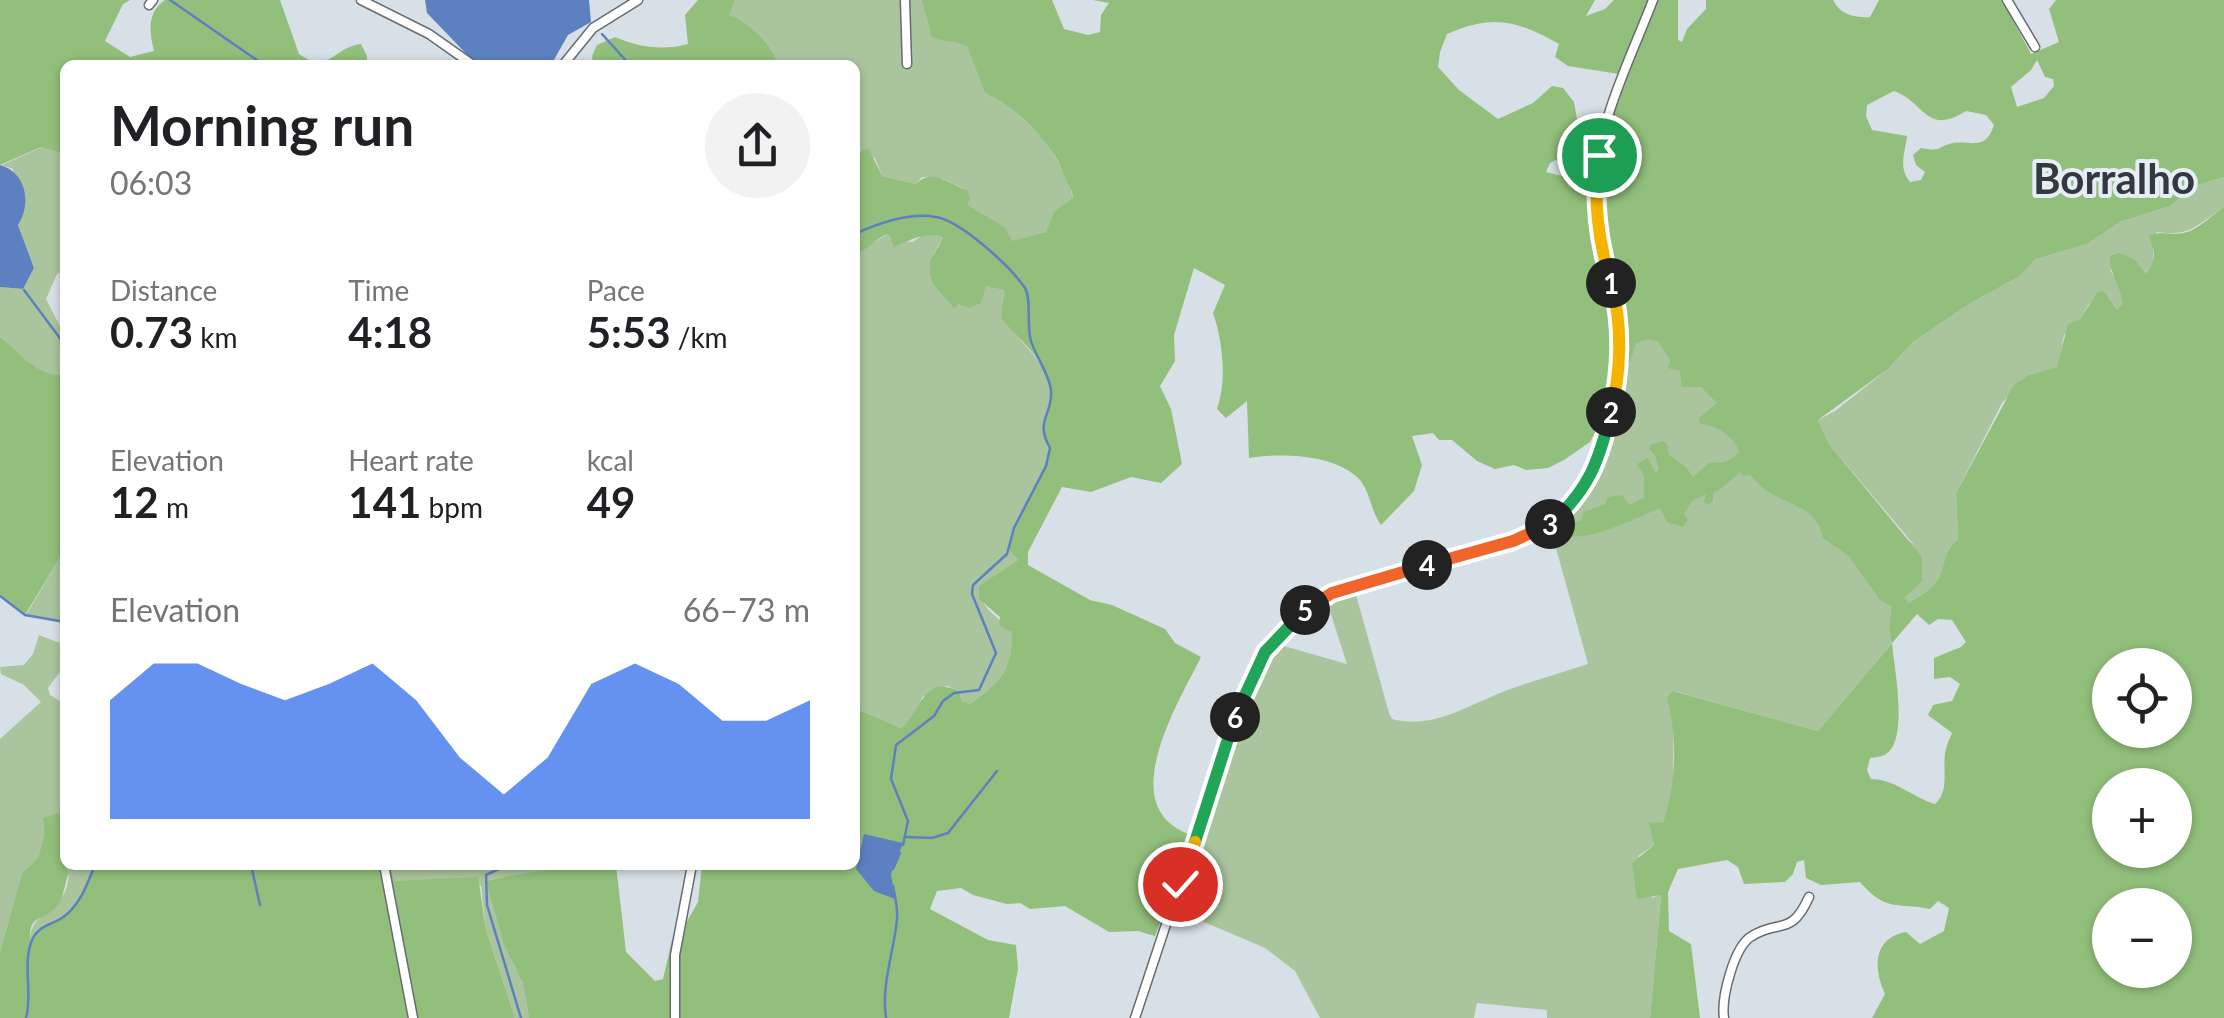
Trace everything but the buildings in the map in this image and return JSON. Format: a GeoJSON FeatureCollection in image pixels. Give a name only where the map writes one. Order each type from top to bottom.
{"type":"FeatureCollection","features":[{"type":"Feature","properties":{"kind":"street"},"geometry":{"type":"LineString","coordinates":[[361,0],[429,34],[466,60]]}},
{"type":"Feature","properties":{"kind":"street"},"geometry":{"type":"LineString","coordinates":[[567,60],[593,28],[638,0]]}},
{"type":"Feature","properties":{"kind":"street"},"geometry":{"type":"LineString","coordinates":[[905,0],[907,64]]}},
{"type":"Feature","properties":{"kind":"street"},"geometry":{"type":"LineString","coordinates":[[1135,1018],[1239,704],[1265,652],[1313,603],[1332,593],[1536,533],[1579,494],[1601,457],[1616,390],[1618,325],[1616,298],[1596,223],[1595,188],[1602,135],[1653,0]]}},
{"type":"Feature","properties":{"kind":"street"},"geometry":{"type":"LineString","coordinates":[[2007,0],[2034,46]]}},
{"type":"Feature","properties":{"kind":"street"},"geometry":{"type":"LineString","coordinates":[[385,870],[413,1018]]}},
{"type":"Feature","properties":{"kind":"street"},"geometry":{"type":"LineString","coordinates":[[675,1018],[674,955],[691,870]]}},
{"type":"Feature","properties":{"kind":"street"},"geometry":{"type":"LineString","coordinates":[[1724,1018],[1724,993],[1743,944],[1750,937],[1790,924],[1798,918],[1809,897]]}},
{"type":"Feature","properties":{"kind":"green space"},"geometry":{"type":"Polygon","coordinates":[[[0,0],[130,0],[123,4],[105,41],[130,57],[154,51],[151,23],[165,0],[280,0],[299,54],[309,60],[60,60],[60,153],[41,147],[0,165],[0,0]]]}},
{"type":"Feature","properties":{"kind":"green space"},"geometry":{"type":"Polygon","coordinates":[[[698,0],[735,0],[729,15],[759,35],[777,60],[592,60],[597,45],[615,37],[651,47],[688,44],[685,15],[698,0]]]}},
{"type":"Feature","properties":{"kind":"green space"},"geometry":{"type":"Polygon","coordinates":[[[735,0],[922,0],[957,41],[967,45],[985,93],[1014,111],[1040,136],[1061,166],[1073,198],[1046,232],[1011,242],[1005,227],[966,205],[967,190],[943,179],[922,177],[916,184],[882,176],[875,158],[860,149],[860,60],[777,60],[759,35],[728,15],[735,0]]]}},
{"type":"Feature","properties":{"kind":"green space"},"geometry":{"type":"Polygon","coordinates":[[[922,0],[1052,0],[1064,29],[1088,35],[1100,32],[1101,15],[1109,3],[1093,0],[1595,0],[1586,16],[1605,9],[1614,0],[1648,0],[1619,74],[1568,66],[1555,57],[1559,44],[1504,22],[1478,24],[1447,34],[1438,67],[1459,90],[1498,119],[1533,103],[1552,86],[1563,88],[1574,102],[1579,130],[1569,140],[1570,153],[1550,163],[1546,172],[1577,180],[1590,193],[1595,240],[1612,309],[1614,352],[1599,425],[1590,442],[1564,460],[1548,468],[1526,470],[1514,465],[1495,469],[1477,461],[1452,440],[1439,440],[1433,433],[1412,436],[1422,465],[1414,491],[1381,525],[1364,487],[1345,469],[1304,457],[1249,458],[1247,401],[1226,418],[1217,409],[1222,361],[1213,313],[1225,285],[1194,268],[1174,335],[1175,361],[1160,386],[1171,409],[1182,464],[1161,483],[1131,477],[1091,492],[1062,487],[1028,552],[1028,565],[1090,600],[1112,605],[1165,629],[1175,643],[1201,657],[1171,718],[1155,766],[1154,789],[1159,809],[1172,825],[1193,836],[1155,936],[1138,931],[1109,932],[1065,906],[1030,909],[1020,903],[1007,904],[973,895],[961,888],[937,891],[930,909],[988,940],[1016,945],[1018,969],[1009,1018],[529,1018],[523,984],[504,944],[486,881],[551,870],[617,870],[626,952],[655,981],[663,979],[672,940],[698,902],[701,870],[860,870],[860,710],[901,728],[930,690],[947,687],[959,691],[962,701],[970,704],[997,682],[1007,666],[1012,632],[999,625],[1000,617],[979,599],[979,586],[1018,560],[1008,549],[1050,448],[1044,430],[1051,397],[1047,377],[1037,358],[1001,318],[1004,290],[986,286],[981,303],[969,308],[959,304],[954,308],[933,284],[930,261],[943,238],[926,235],[894,247],[889,234],[860,251],[860,150],[869,149],[882,176],[916,184],[928,177],[941,178],[967,190],[967,205],[1005,227],[1012,241],[1046,232],[1055,211],[1073,198],[1057,160],[1041,137],[1016,112],[985,93],[967,46],[932,37],[922,0]]]}},
{"type":"Feature","properties":{"kind":"green space"},"geometry":{"type":"Polygon","coordinates":[[[1656,0],[1678,0],[1678,40],[1682,42],[1687,29],[1706,9],[1706,0],[1833,0],[1844,12],[1870,17],[1879,0],[2002,0],[2031,54],[2059,42],[2049,9],[2056,0],[2224,0],[2224,177],[2195,186],[2170,206],[2120,222],[2087,244],[2036,259],[2020,276],[1913,342],[1888,369],[1818,420],[1829,444],[1922,557],[1922,581],[1904,598],[1909,603],[1934,584],[1958,539],[1956,493],[2014,385],[2029,375],[2057,367],[2068,324],[2079,320],[2098,292],[2104,291],[2117,310],[2123,304],[2110,256],[2119,253],[2134,259],[2145,273],[2154,256],[2149,236],[2190,231],[2224,207],[2224,1018],[1872,1018],[1885,994],[1878,965],[1882,947],[1895,935],[1906,932],[1920,944],[1944,931],[1949,908],[1938,901],[1930,909],[1885,902],[1860,882],[1821,885],[1806,878],[1804,860],[1797,862],[1785,882],[1744,884],[1738,867],[1727,860],[1678,869],[1668,892],[1669,931],[1691,944],[1700,1018],[1650,1018],[1661,895],[1637,899],[1632,863],[1654,845],[1649,822],[1663,823],[1671,793],[1674,745],[1667,698],[1673,691],[1818,731],[1892,643],[1892,606],[1880,600],[1849,556],[1823,538],[1809,514],[1740,472],[1713,493],[1709,505],[1704,502],[1706,494],[1692,501],[1684,514],[1688,520],[1683,527],[1667,522],[1660,508],[1598,533],[1561,535],[1562,530],[1581,520],[1584,512],[1605,504],[1608,497],[1622,495],[1629,505],[1644,498],[1644,476],[1637,464],[1648,458],[1655,472],[1659,470],[1650,445],[1663,441],[1669,455],[1693,477],[1709,463],[1729,460],[1739,451],[1724,432],[1700,424],[1699,418],[1717,403],[1701,387],[1682,387],[1680,371],[1668,368],[1670,360],[1658,341],[1636,343],[1626,375],[1622,366],[1621,297],[1600,219],[1600,165],[1608,127],[1656,0]],[[2037,60],[2011,87],[2017,107],[2044,98],[2054,86],[2037,60]],[[1894,91],[1867,105],[1866,116],[1872,130],[1907,136],[1903,166],[1910,182],[1921,180],[1925,172],[1916,165],[1913,155],[1921,148],[1982,142],[1994,125],[1986,115],[1966,111],[1953,118],[1934,119],[1894,91]],[[1917,614],[1892,643],[1897,734],[1886,754],[1870,758],[1867,770],[1871,779],[1888,782],[1935,804],[1943,792],[1945,756],[1952,733],[1928,715],[1933,705],[1952,701],[1960,684],[1950,677],[1934,679],[1934,658],[1966,642],[1952,620],[1938,619],[1929,625],[1917,614]]]}},
{"type":"Feature","properties":{"kind":"green space"},"geometry":{"type":"Polygon","coordinates":[[[361,44],[367,60],[327,60],[361,44]]]}},
{"type":"Feature","properties":{"kind":"green space"},"geometry":{"type":"Polygon","coordinates":[[[42,147],[60,152],[60,272],[46,299],[60,326],[60,375],[37,368],[0,337],[0,287],[23,289],[34,268],[18,225],[13,169],[2,165],[42,147]]]}},
{"type":"Feature","properties":{"kind":"green space"},"geometry":{"type":"Polygon","coordinates":[[[2224,177],[2224,207],[2186,231],[2157,232],[2154,263],[2144,273],[2110,270],[2121,287],[2124,304],[2117,310],[2104,291],[2064,335],[2058,367],[2029,375],[2002,403],[1956,493],[1958,539],[1948,552],[1938,580],[1909,603],[1917,613],[1818,731],[1674,691],[1673,794],[1663,824],[1650,822],[1654,845],[1638,856],[1652,898],[1661,894],[1650,1018],[1547,1018],[1547,1010],[1477,1003],[1474,1018],[1320,1018],[1295,971],[1265,948],[1176,910],[1247,695],[1277,644],[1347,664],[1327,602],[1355,591],[1392,719],[1436,719],[1588,664],[1551,530],[1593,482],[1609,448],[1621,387],[1624,328],[1658,329],[1915,546],[1829,444],[1818,420],[1888,369],[1913,342],[2020,276],[2036,259],[2087,244],[2120,222],[2170,206],[2195,186],[2224,177]]]}},
{"type":"Feature","properties":{"kind":"green space"},"geometry":{"type":"Polygon","coordinates":[[[928,232],[943,238],[932,259],[932,275],[959,304],[986,285],[1004,290],[1006,318],[1046,373],[1051,396],[1044,430],[1050,448],[1046,466],[1008,549],[1018,560],[993,577],[982,600],[1012,632],[1010,656],[1003,674],[970,704],[962,701],[959,691],[947,686],[922,697],[918,711],[901,728],[860,710],[860,250],[890,233],[892,240],[912,242],[928,232]]]}},
{"type":"Feature","properties":{"kind":"green space"},"geometry":{"type":"Polygon","coordinates":[[[0,337],[37,368],[60,375],[60,557],[25,615],[0,596],[0,337]]]}},
{"type":"Feature","properties":{"kind":"green space"},"geometry":{"type":"Polygon","coordinates":[[[60,557],[60,621],[26,615],[60,557]]]}},
{"type":"Feature","properties":{"kind":"green space"},"geometry":{"type":"Polygon","coordinates":[[[39,635],[60,643],[60,672],[48,688],[50,695],[60,701],[60,813],[43,819],[44,835],[38,858],[22,873],[0,952],[0,739],[41,702],[24,685],[1,674],[0,667],[24,665],[33,654],[39,635]]]}},
{"type":"Feature","properties":{"kind":"green space"},"geometry":{"type":"Polygon","coordinates":[[[60,813],[60,870],[69,872],[60,901],[32,926],[30,942],[40,930],[72,909],[93,870],[391,870],[394,881],[478,877],[486,930],[515,1018],[0,1018],[0,952],[22,873],[38,858],[44,835],[43,818],[60,813]]]}},
{"type":"Feature","properties":{"kind":"green space"},"geometry":{"type":"Polygon","coordinates":[[[68,870],[93,870],[71,909],[43,928],[30,944],[36,922],[58,902],[68,881],[68,870]]]}},
{"type":"Feature","properties":{"kind":"green space"},"geometry":{"type":"Polygon","coordinates":[[[391,870],[565,870],[487,881],[523,984],[529,1018],[515,1018],[486,930],[481,886],[460,880],[393,881],[391,870]]]}},
{"type":"Feature","properties":{"kind":"water"},"geometry":{"type":"Polygon","coordinates":[[[425,0],[589,0],[591,22],[568,35],[554,60],[472,60],[427,13],[425,0]]]}},
{"type":"Feature","properties":{"kind":"water"},"geometry":{"type":"Polygon","coordinates":[[[0,165],[16,174],[24,189],[25,207],[18,225],[34,268],[23,289],[0,287],[0,165]]]}},
{"type":"Feature","properties":{"kind":"water"},"geometry":{"type":"Polygon","coordinates":[[[864,834],[903,843],[891,874],[895,899],[874,891],[857,870],[860,870],[864,834]]]}},
{"type":"Feature","properties":{"kind":"waterway"},"geometry":{"type":"LineString","coordinates":[[170,0],[257,60]]}},
{"type":"Feature","properties":{"kind":"waterway"},"geometry":{"type":"LineString","coordinates":[[602,34],[625,60]]}},
{"type":"Feature","properties":{"kind":"waterway"},"geometry":{"type":"LineString","coordinates":[[860,232],[894,220],[936,217],[985,246],[1025,288],[1031,341],[1051,390],[1044,424],[1050,448],[1046,466],[1014,528],[1007,554],[973,585],[972,594],[996,653],[979,690],[954,693],[943,701],[934,716],[896,745],[891,779],[908,821],[903,845]]}},
{"type":"Feature","properties":{"kind":"waterway"},"geometry":{"type":"LineString","coordinates":[[24,290],[60,338]]}},
{"type":"Feature","properties":{"kind":"waterway"},"geometry":{"type":"LineString","coordinates":[[0,596],[25,615],[60,621]]}},
{"type":"Feature","properties":{"kind":"waterway"},"geometry":{"type":"LineString","coordinates":[[906,837],[932,838],[948,833],[997,771]]}},
{"type":"Feature","properties":{"kind":"waterway"},"geometry":{"type":"LineString","coordinates":[[893,869],[900,853]]}},
{"type":"Feature","properties":{"kind":"waterway"},"geometry":{"type":"LineString","coordinates":[[26,1018],[32,940],[41,929],[74,907],[93,870]]}},
{"type":"Feature","properties":{"kind":"waterway"},"geometry":{"type":"LineString","coordinates":[[252,870],[260,905]]}},
{"type":"Feature","properties":{"kind":"waterway"},"geometry":{"type":"LineString","coordinates":[[497,870],[486,875],[487,905],[521,1018]]}},
{"type":"Feature","properties":{"kind":"waterway"},"geometry":{"type":"LineString","coordinates":[[886,1018],[886,980],[897,919],[893,886]]}},
{"type":"Feature","properties":{"kind":"district","name":"Borralho"},"geometry":{"type":"Point","coordinates":[2114,179]}},
{"type":"Feature","properties":{"kind":"route"},"geometry":{"type":"LineString","coordinates":[[1180,884],[1253,672],[1265,652],[1298,616],[1332,593],[1536,533],[1552,522],[1586,485],[1601,457],[1616,390],[1618,356],[1616,298],[1596,223],[1599,155]]}}]}
